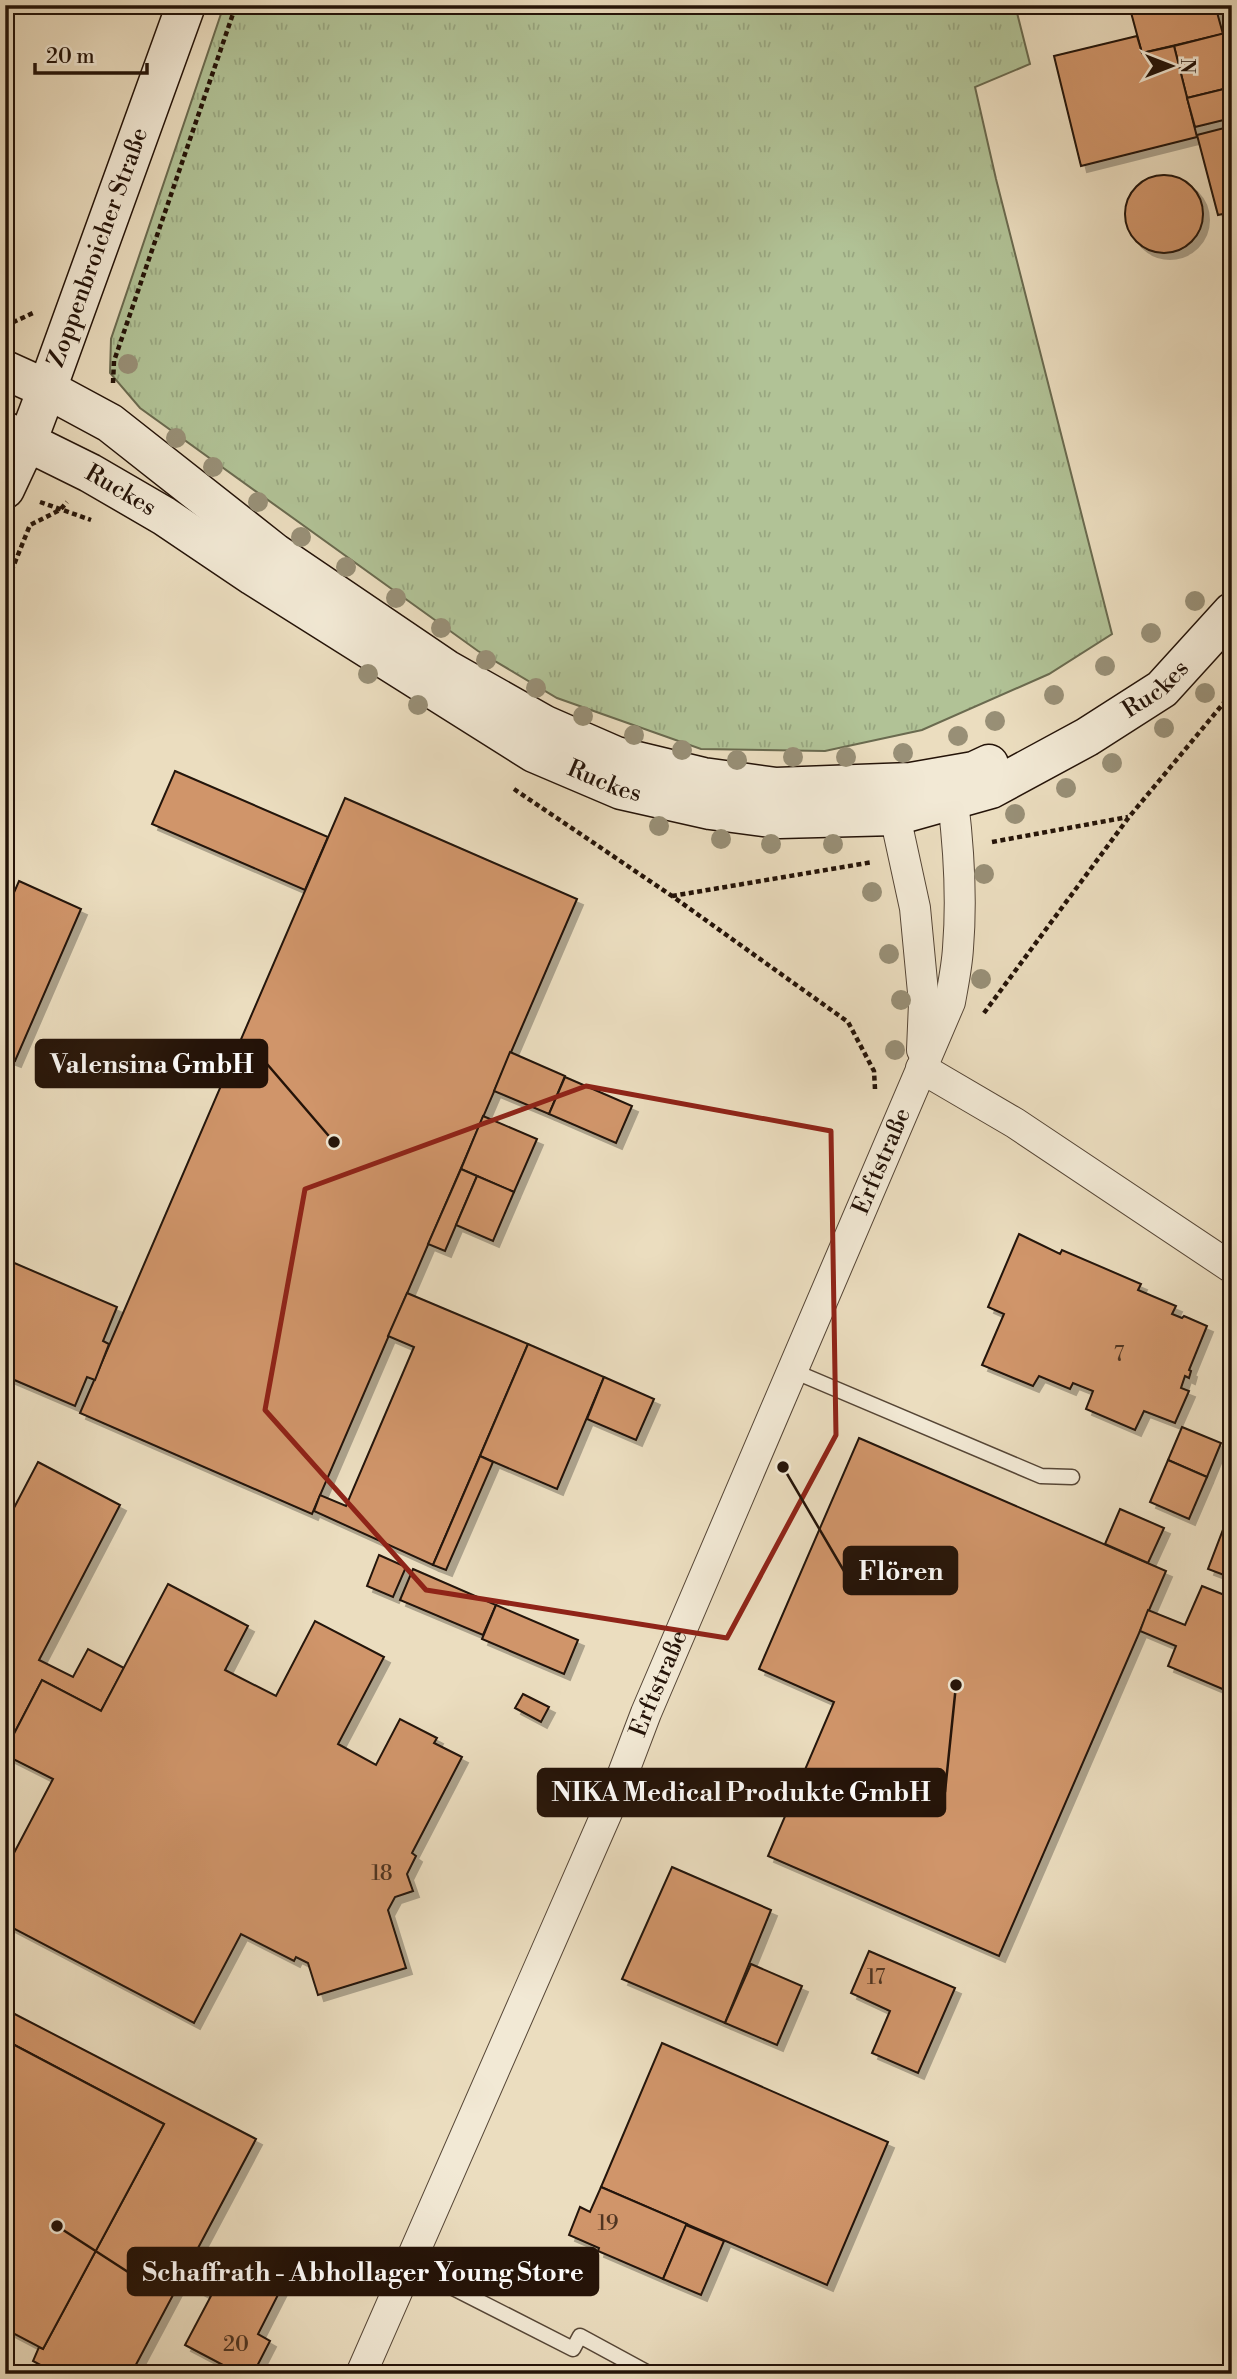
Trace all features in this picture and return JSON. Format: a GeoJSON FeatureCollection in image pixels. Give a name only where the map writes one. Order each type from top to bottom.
{"type":"FeatureCollection","features":[{"type":"Feature","properties":{"kind":"main road","name":"Zoppenbroicher Straße"},"geometry":{"type":"LineString","coordinates":[[5,489],[16,436],[47,389],[186,5]]}},
{"type":"Feature","properties":{"kind":"main road","name":"Ruckes"},"geometry":{"type":"LineString","coordinates":[[5,370],[110,423],[275,553],[446,668],[545,725],[616,756],[703,777],[776,787],[911,782],[974,771],[1055,734],[1124,692],[1224,621]]}},
{"type":"Feature","properties":{"kind":"main road","name":"Ruckes"},"geometry":{"type":"LineString","coordinates":[[16,436],[90,473],[164,516],[253,576],[534,753],[621,790],[710,810],[779,819],[895,816],[991,789],[1087,737],[1162,689],[1224,621]]}},
{"type":"Feature","properties":{"kind":"main road"},"geometry":{"type":"LineString","coordinates":[[895,816],[911,782],[953,801]]}},
{"type":"Feature","properties":{"kind":"street","name":"Erftstraße"},"geometry":{"type":"LineString","coordinates":[[361,2374],[615,1792],[791,1370],[950,1002],[958,951],[960,898],[953,801]]}},
{"type":"Feature","properties":{"kind":"street","name":"Erftstraße"},"geometry":{"type":"LineString","coordinates":[[895,816],[915,908],[924,1003],[921,1068]]}},
{"type":"Feature","properties":{"kind":"street"},"geometry":{"type":"LineString","coordinates":[[921,1068],[1015,1123],[1232,1268]]}},
{"type":"Feature","properties":{"kind":"lane"},"geometry":{"type":"LineString","coordinates":[[791,1370],[1041,1476],[1072,1477]]}},
{"type":"Feature","properties":{"kind":"lane"},"geometry":{"type":"LineString","coordinates":[[408,2265],[573,2349],[580,2336],[650,2374]]}},
{"type":"Feature","properties":{"kind":"path"},"geometry":{"type":"LineString","coordinates":[[110,423],[114,361],[236,5]]}},
{"type":"Feature","properties":{"kind":"path"},"geometry":{"type":"LineString","coordinates":[[5,587],[30,525],[61,510],[90,473]]}},
{"type":"Feature","properties":{"kind":"path"},"geometry":{"type":"LineString","coordinates":[[5,489],[95,522]]}},
{"type":"Feature","properties":{"kind":"path"},"geometry":{"type":"LineString","coordinates":[[977,1023],[1129,817],[1232,693]]}},
{"type":"Feature","properties":{"kind":"path"},"geometry":{"type":"LineString","coordinates":[[510,786],[672,896],[848,1022],[874,1071],[875,1094]]}},
{"type":"Feature","properties":{"kind":"highlighted area"},"geometry":{"type":"Polygon","coordinates":[[[586,1086],[831,1131],[836,1435],[727,1638],[426,1590],[265,1410],[305,1189],[586,1086]]]}},
{"type":"Feature","properties":{"kind":"green space"},"geometry":{"type":"Polygon","coordinates":[[[224,5],[1015,5],[1030,64],[975,87],[1112,634],[1049,674],[922,730],[825,751],[701,749],[557,698],[478,651],[140,408],[110,373],[111,339],[224,5]]]}},
{"type":"Feature","properties":{"kind":"building"},"geometry":{"type":"Polygon","coordinates":[[[1129,5],[1215,5],[1223,34],[1142,53],[1129,5]]]}},
{"type":"Feature","properties":{"kind":"building"},"geometry":{"type":"Polygon","coordinates":[[[1229,32],[1232,44],[1232,87],[1187,98],[1174,46],[1229,32]]]}},
{"type":"Feature","properties":{"kind":"building"},"geometry":{"type":"Polygon","coordinates":[[[1137,36],[1142,53],[1174,46],[1197,137],[1081,166],[1054,56],[1137,36]]]}},
{"type":"Feature","properties":{"kind":"building"},"geometry":{"type":"Polygon","coordinates":[[[1232,87],[1232,118],[1195,127],[1187,98],[1232,87]]]}},
{"type":"Feature","properties":{"kind":"building"},"geometry":{"type":"Polygon","coordinates":[[[1232,126],[1232,212],[1218,215],[1197,135],[1232,126]]]}},
{"type":"Feature","properties":{"kind":"building"},"geometry":{"type":"Polygon","coordinates":[[[1156,175],[1172,175],[1186,181],[1197,192],[1203,206],[1203,222],[1197,236],[1186,247],[1172,253],[1156,253],[1142,247],[1131,236],[1125,222],[1125,206],[1131,192],[1142,181],[1156,175]]]}},
{"type":"Feature","properties":{"kind":"building"},"geometry":{"type":"Polygon","coordinates":[[[175,771],[328,837],[305,890],[152,824],[175,771]]]}},
{"type":"Feature","properties":{"kind":"building"},"geometry":{"type":"Polygon","coordinates":[[[345,798],[577,899],[312,1514],[80,1413],[345,798]]]}},
{"type":"Feature","properties":{"kind":"building"},"geometry":{"type":"Polygon","coordinates":[[[19,881],[81,909],[15,1061],[5,1057],[5,913],[19,881]]]}},
{"type":"Feature","properties":{"kind":"building"},"geometry":{"type":"Polygon","coordinates":[[[510,1052],[565,1076],[549,1114],[494,1091],[510,1052]]]}},
{"type":"Feature","properties":{"kind":"building"},"geometry":{"type":"Polygon","coordinates":[[[565,1077],[632,1106],[616,1143],[549,1114],[565,1077]]]}},
{"type":"Feature","properties":{"kind":"building"},"geometry":{"type":"Polygon","coordinates":[[[483,1116],[537,1139],[514,1192],[461,1169],[483,1116]]]}},
{"type":"Feature","properties":{"kind":"building"},"geometry":{"type":"Polygon","coordinates":[[[461,1169],[477,1176],[445,1251],[428,1244],[461,1169]]]}},
{"type":"Feature","properties":{"kind":"building"},"geometry":{"type":"Polygon","coordinates":[[[477,1176],[514,1192],[493,1241],[456,1225],[477,1176]]]}},
{"type":"Feature","properties":{"kind":"building"},"geometry":{"type":"Polygon","coordinates":[[[1019,1234],[1060,1254],[1062,1250],[1141,1284],[1138,1290],[1176,1306],[1172,1314],[1207,1326],[1189,1370],[1189,1378],[1185,1376],[1181,1388],[1189,1391],[1175,1423],[1144,1411],[1135,1430],[1086,1409],[1093,1391],[1073,1383],[1070,1389],[1039,1376],[1033,1386],[982,1365],[1004,1314],[988,1307],[1019,1234]]]}},
{"type":"Feature","properties":{"kind":"building"},"geometry":{"type":"Polygon","coordinates":[[[5,1259],[117,1307],[103,1341],[109,1344],[95,1380],[87,1377],[75,1406],[5,1376],[5,1259]]]}},
{"type":"Feature","properties":{"kind":"building"},"geometry":{"type":"Polygon","coordinates":[[[407,1293],[528,1344],[433,1565],[314,1511],[320,1495],[346,1506],[414,1347],[388,1336],[407,1293]]]}},
{"type":"Feature","properties":{"kind":"building"},"geometry":{"type":"Polygon","coordinates":[[[528,1344],[604,1377],[557,1489],[480,1456],[528,1344]]]}},
{"type":"Feature","properties":{"kind":"building"},"geometry":{"type":"Polygon","coordinates":[[[604,1377],[654,1399],[636,1440],[587,1419],[604,1377]]]}},
{"type":"Feature","properties":{"kind":"building"},"geometry":{"type":"Polygon","coordinates":[[[1182,1427],[1221,1443],[1207,1477],[1168,1460],[1182,1427]]]}},
{"type":"Feature","properties":{"kind":"building"},"geometry":{"type":"Polygon","coordinates":[[[859,1438],[1166,1571],[999,1956],[768,1856],[834,1702],[759,1669],[859,1438]]]}},
{"type":"Feature","properties":{"kind":"building"},"geometry":{"type":"Polygon","coordinates":[[[480,1456],[493,1462],[446,1570],[433,1565],[480,1456]]]}},
{"type":"Feature","properties":{"kind":"building"},"geometry":{"type":"Polygon","coordinates":[[[1168,1460],[1207,1477],[1189,1519],[1150,1502],[1168,1460]]]}},
{"type":"Feature","properties":{"kind":"building"},"geometry":{"type":"Polygon","coordinates":[[[38,1462],[120,1505],[39,1660],[73,1677],[88,1649],[124,1668],[101,1711],[42,1680],[5,1751],[5,1525],[38,1462]]]}},
{"type":"Feature","properties":{"kind":"building"},"geometry":{"type":"Polygon","coordinates":[[[1120,1509],[1164,1528],[1148,1563],[1105,1544],[1120,1509]]]}},
{"type":"Feature","properties":{"kind":"building"},"geometry":{"type":"Polygon","coordinates":[[[1224,1527],[1232,1530],[1232,1578],[1208,1569],[1224,1527]]]}},
{"type":"Feature","properties":{"kind":"building"},"geometry":{"type":"Polygon","coordinates":[[[379,1555],[406,1567],[393,1597],[367,1586],[379,1555]]]}},
{"type":"Feature","properties":{"kind":"building"},"geometry":{"type":"Polygon","coordinates":[[[413,1569],[496,1605],[483,1635],[400,1600],[413,1569]]]}},
{"type":"Feature","properties":{"kind":"building"},"geometry":{"type":"Polygon","coordinates":[[[168,1584],[248,1626],[225,1670],[276,1696],[315,1621],[384,1657],[338,1744],[376,1765],[400,1719],[437,1738],[434,1743],[462,1757],[412,1853],[416,1856],[407,1874],[413,1891],[395,1897],[388,1910],[406,1968],[318,1995],[308,1963],[296,1957],[294,1961],[241,1934],[194,2023],[5,1924],[5,1870],[53,1779],[5,1755],[5,1751],[42,1680],[101,1711],[168,1584]]]}},
{"type":"Feature","properties":{"kind":"building"},"geometry":{"type":"Polygon","coordinates":[[[1202,1586],[1232,1598],[1232,1693],[1168,1666],[1176,1646],[1140,1631],[1148,1610],[1185,1625],[1202,1586]]]}},
{"type":"Feature","properties":{"kind":"building"},"geometry":{"type":"Polygon","coordinates":[[[496,1605],[578,1640],[564,1674],[482,1639],[496,1605]]]}},
{"type":"Feature","properties":{"kind":"building"},"geometry":{"type":"Polygon","coordinates":[[[523,1694],[549,1707],[541,1722],[515,1708],[523,1694]]]}},
{"type":"Feature","properties":{"kind":"building"},"geometry":{"type":"Polygon","coordinates":[[[672,1867],[771,1910],[725,2023],[622,1979],[672,1867]]]}},
{"type":"Feature","properties":{"kind":"building"},"geometry":{"type":"Polygon","coordinates":[[[869,1951],[955,1988],[918,2073],[872,2053],[890,2011],[851,1993],[869,1951]]]}},
{"type":"Feature","properties":{"kind":"building"},"geometry":{"type":"Polygon","coordinates":[[[751,1964],[802,1986],[777,2045],[725,2023],[751,1964]]]}},
{"type":"Feature","properties":{"kind":"building"},"geometry":{"type":"Polygon","coordinates":[[[5,2009],[256,2139],[131,2374],[57,2374],[33,2361],[39,2347],[43,2349],[164,2124],[5,2040],[5,2009]]]}},
{"type":"Feature","properties":{"kind":"building"},"geometry":{"type":"Polygon","coordinates":[[[5,2040],[164,2124],[43,2349],[5,2329],[5,2040]]]}},
{"type":"Feature","properties":{"kind":"building"},"geometry":{"type":"Polygon","coordinates":[[[662,2043],[888,2142],[827,2285],[601,2187],[662,2043]]]}},
{"type":"Feature","properties":{"kind":"building"},"geometry":{"type":"Polygon","coordinates":[[[601,2187],[687,2224],[663,2279],[598,2251],[599,2248],[569,2235],[580,2207],[590,2212],[601,2187]]]}},
{"type":"Feature","properties":{"kind":"building"},"geometry":{"type":"Polygon","coordinates":[[[686,2225],[724,2241],[701,2295],[663,2279],[686,2225]]]}},
{"type":"Feature","properties":{"kind":"building"},"geometry":{"type":"Polygon","coordinates":[[[218,2251],[283,2285],[258,2334],[270,2341],[253,2374],[240,2374],[185,2345],[211,2296],[198,2289],[218,2251]]]}},
{"type":"Feature","properties":{"kind":"place","name":"Valensina GmbH"},"geometry":{"type":"Point","coordinates":[334,1142]}},
{"type":"Feature","properties":{"kind":"place","name":"Flören"},"geometry":{"type":"Point","coordinates":[783,1467]}},
{"type":"Feature","properties":{"kind":"place","name":"NIKA Medical Produkte GmbH"},"geometry":{"type":"Point","coordinates":[956,1685]}},
{"type":"Feature","properties":{"kind":"place","name":"Schaffrath - Abhollager Young Store"},"geometry":{"type":"Point","coordinates":[57,2226]}}]}
